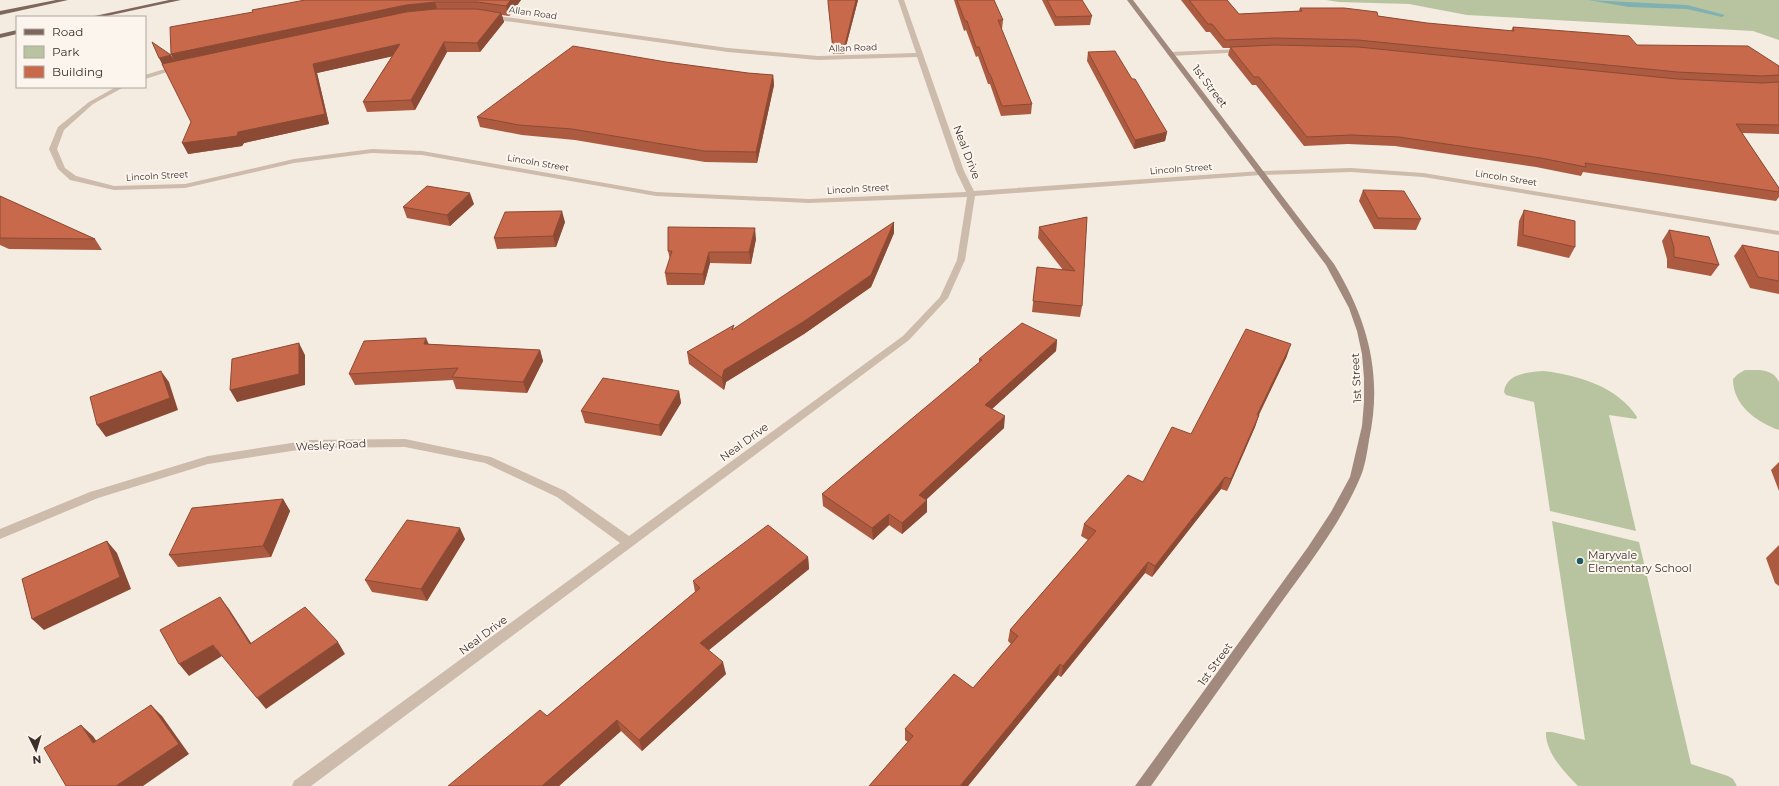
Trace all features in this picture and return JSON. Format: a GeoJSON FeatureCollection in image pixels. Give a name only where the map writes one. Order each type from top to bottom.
{"type":"FeatureCollection","features":[{"type":"Feature","properties":{"kind":"main road"},"geometry":{"type":"LineString","coordinates":[[0,13],[65,0]]}},
{"type":"Feature","properties":{"kind":"main road"},"geometry":{"type":"LineString","coordinates":[[98,16],[178,0]]}},
{"type":"Feature","properties":{"kind":"main road"},"geometry":{"type":"LineString","coordinates":[[0,36],[16,32]]}},
{"type":"Feature","properties":{"kind":"street","name":"Neal Drive"},"geometry":{"type":"LineString","coordinates":[[299,786],[906,338],[944,298],[961,260],[971,194],[960,171],[901,0]]}},
{"type":"Feature","properties":{"kind":"street","name":"1st Street"},"geometry":{"type":"LineString","coordinates":[[1130,0],[1344,284],[1352,302],[1368,354],[1371,392],[1367,431],[1355,479],[1327,528],[1142,786]]}},
{"type":"Feature","properties":{"kind":"street","name":"Allan Road"},"geometry":{"type":"LineString","coordinates":[[480,15],[744,52],[818,58],[920,55]]}},
{"type":"Feature","properties":{"kind":"street"},"geometry":{"type":"LineString","coordinates":[[1170,54],[1251,51]]}},
{"type":"Feature","properties":{"kind":"street"},"geometry":{"type":"LineString","coordinates":[[146,77],[182,66]]}},
{"type":"Feature","properties":{"kind":"street","name":"Lincoln Street"},"geometry":{"type":"LineString","coordinates":[[119,88],[91,103],[61,129],[53,149],[62,169],[73,178],[114,188],[185,186],[294,161],[372,151],[422,153],[656,194],[809,202],[971,194],[1261,173],[1351,170],[1423,175],[1779,233]]}},
{"type":"Feature","properties":{"kind":"street","name":"Wesley Road"},"geometry":{"type":"LineString","coordinates":[[0,534],[94,495],[208,460],[311,444],[405,443],[487,460],[501,466],[561,494],[628,542]]}},
{"type":"Feature","properties":{"kind":"green space"},"geometry":{"type":"Polygon","coordinates":[[[1326,0],[1779,0],[1779,40],[1753,31],[1467,15],[1409,4],[1339,2],[1326,0]]]}},
{"type":"Feature","properties":{"kind":"green space"},"geometry":{"type":"Polygon","coordinates":[[[1745,370],[1760,370],[1769,372],[1776,377],[1779,382],[1779,430],[1770,427],[1754,417],[1741,404],[1737,397],[1733,379],[1745,370]]]}},
{"type":"Feature","properties":{"kind":"green space"},"geometry":{"type":"Polygon","coordinates":[[[1544,371],[1583,379],[1596,384],[1619,398],[1637,417],[1636,419],[1609,415],[1636,531],[1550,511],[1534,402],[1506,395],[1504,392],[1509,381],[1514,377],[1525,373],[1544,371]]]}},
{"type":"Feature","properties":{"kind":"green space"},"geometry":{"type":"Polygon","coordinates":[[[1552,521],[1639,542],[1691,764],[1728,776],[1733,779],[1737,786],[1578,786],[1557,762],[1549,747],[1546,732],[1552,732],[1585,740],[1552,521]]]}},
{"type":"Feature","properties":{"kind":"building"},"geometry":{"type":"Polygon","coordinates":[[[305,0],[511,0],[506,6],[477,2],[435,2],[406,5],[171,54],[170,27],[253,12],[252,10],[305,0]]]}},
{"type":"Feature","properties":{"kind":"building"},"geometry":{"type":"Polygon","coordinates":[[[828,0],[856,0],[844,49],[833,49],[828,0]]]}},
{"type":"Feature","properties":{"kind":"building"},"geometry":{"type":"Polygon","coordinates":[[[957,0],[994,0],[1003,20],[998,20],[1032,104],[1002,106],[979,47],[976,47],[967,21],[965,21],[957,0]]]}},
{"type":"Feature","properties":{"kind":"building"},"geometry":{"type":"Polygon","coordinates":[[[1047,0],[1082,0],[1092,16],[1056,17],[1047,0]]]}},
{"type":"Feature","properties":{"kind":"building"},"geometry":{"type":"Polygon","coordinates":[[[1189,0],[1227,0],[1239,14],[1302,11],[1300,8],[1344,8],[1377,12],[1378,16],[1427,23],[1514,31],[1513,27],[1629,36],[1637,45],[1748,46],[1779,66],[1779,75],[1762,76],[1677,72],[1358,40],[1276,38],[1225,40],[1212,24],[1208,24],[1189,0]]]}},
{"type":"Feature","properties":{"kind":"building"},"geometry":{"type":"Polygon","coordinates":[[[435,9],[477,9],[501,13],[477,43],[444,42],[411,100],[363,102],[400,44],[313,64],[325,114],[238,132],[237,136],[182,143],[191,122],[162,64],[406,12],[435,9]]]}},
{"type":"Feature","properties":{"kind":"building"},"geometry":{"type":"Polygon","coordinates":[[[152,42],[171,55],[159,58],[152,42]]]}},
{"type":"Feature","properties":{"kind":"building"},"geometry":{"type":"Polygon","coordinates":[[[1276,45],[1358,47],[1677,79],[1762,83],[1779,82],[1779,125],[1736,124],[1779,188],[1779,192],[1585,163],[1586,167],[1541,158],[1399,137],[1351,135],[1307,137],[1259,77],[1254,77],[1230,47],[1276,45]]]}},
{"type":"Feature","properties":{"kind":"building"},"geometry":{"type":"Polygon","coordinates":[[[573,46],[666,62],[773,75],[756,152],[704,151],[572,129],[519,125],[477,117],[573,46]]]}},
{"type":"Feature","properties":{"kind":"building"},"geometry":{"type":"Polygon","coordinates":[[[1115,51],[1132,79],[1135,79],[1167,132],[1135,140],[1088,52],[1115,51]]]}},
{"type":"Feature","properties":{"kind":"building"},"geometry":{"type":"Polygon","coordinates":[[[427,186],[470,193],[447,215],[403,207],[427,186]]]}},
{"type":"Feature","properties":{"kind":"building"},"geometry":{"type":"Polygon","coordinates":[[[1363,190],[1404,191],[1421,219],[1378,218],[1363,190]]]}},
{"type":"Feature","properties":{"kind":"building"},"geometry":{"type":"Polygon","coordinates":[[[0,196],[95,239],[0,238],[0,196]]]}},
{"type":"Feature","properties":{"kind":"building"},"geometry":{"type":"Polygon","coordinates":[[[1524,210],[1575,221],[1575,247],[1523,235],[1524,210]]]}},
{"type":"Feature","properties":{"kind":"building"},"geometry":{"type":"Polygon","coordinates":[[[562,211],[553,236],[494,238],[505,212],[562,211]]]}},
{"type":"Feature","properties":{"kind":"building"},"geometry":{"type":"Polygon","coordinates":[[[1087,217],[1082,306],[1033,301],[1037,267],[1075,271],[1039,227],[1087,217]]]}},
{"type":"Feature","properties":{"kind":"building"},"geometry":{"type":"Polygon","coordinates":[[[894,222],[871,275],[803,322],[724,370],[722,378],[687,352],[734,325],[732,330],[894,222]]]}},
{"type":"Feature","properties":{"kind":"building"},"geometry":{"type":"Polygon","coordinates":[[[668,227],[755,228],[749,252],[709,252],[703,274],[665,273],[672,251],[668,251],[668,227]]]}},
{"type":"Feature","properties":{"kind":"building"},"geometry":{"type":"Polygon","coordinates":[[[1669,230],[1709,237],[1719,265],[1674,257],[1674,248],[1669,230]]]}},
{"type":"Feature","properties":{"kind":"building"},"geometry":{"type":"Polygon","coordinates":[[[1742,245],[1779,252],[1779,281],[1758,277],[1742,245]]]}},
{"type":"Feature","properties":{"kind":"building"},"geometry":{"type":"Polygon","coordinates":[[[1022,323],[1057,340],[985,405],[1005,416],[919,495],[927,500],[902,523],[889,514],[872,528],[822,494],[982,360],[979,359],[1022,323]]]}},
{"type":"Feature","properties":{"kind":"building"},"geometry":{"type":"Polygon","coordinates":[[[1246,329],[1291,344],[1257,415],[1259,415],[1231,479],[1225,477],[1155,566],[1148,562],[1063,666],[1060,664],[960,786],[869,786],[913,736],[905,729],[954,674],[973,688],[1018,636],[1010,630],[1096,531],[1084,524],[1128,475],[1143,482],[1172,427],[1191,434],[1246,329]]]}},
{"type":"Feature","properties":{"kind":"building"},"geometry":{"type":"Polygon","coordinates":[[[426,338],[424,344],[540,350],[523,382],[452,377],[458,368],[349,374],[364,341],[426,338]]]}},
{"type":"Feature","properties":{"kind":"building"},"geometry":{"type":"Polygon","coordinates":[[[299,343],[299,374],[230,390],[232,359],[299,343]]]}},
{"type":"Feature","properties":{"kind":"building"},"geometry":{"type":"Polygon","coordinates":[[[161,371],[170,398],[97,425],[90,397],[161,371]]]}},
{"type":"Feature","properties":{"kind":"building"},"geometry":{"type":"Polygon","coordinates":[[[603,378],[679,391],[659,425],[581,411],[603,378]]]}},
{"type":"Feature","properties":{"kind":"building"},"geometry":{"type":"Polygon","coordinates":[[[283,499],[263,546],[169,555],[192,508],[283,499]]]}},
{"type":"Feature","properties":{"kind":"building"},"geometry":{"type":"Polygon","coordinates":[[[407,520],[460,528],[421,589],[365,580],[407,520]]]}},
{"type":"Feature","properties":{"kind":"building"},"geometry":{"type":"Polygon","coordinates":[[[768,525],[808,557],[700,643],[723,662],[639,740],[617,720],[542,786],[448,786],[540,710],[547,716],[700,588],[693,581],[768,525]]]}},
{"type":"Feature","properties":{"kind":"building"},"geometry":{"type":"Polygon","coordinates":[[[107,541],[120,577],[32,619],[22,579],[107,541]]]}},
{"type":"Feature","properties":{"kind":"building"},"geometry":{"type":"Polygon","coordinates":[[[220,597],[250,644],[305,607],[338,642],[257,698],[213,645],[179,664],[160,630],[220,597]]]}},
{"type":"Feature","properties":{"kind":"building"},"geometry":{"type":"Polygon","coordinates":[[[151,705],[179,744],[116,786],[66,786],[44,748],[81,725],[93,743],[151,705]]]}},
{"type":"Feature","properties":{"kind":"waterway"},"geometry":{"type":"LineString","coordinates":[[1591,0],[1629,5],[1687,7],[1722,15]]}},
{"type":"Feature","properties":{"kind":"place","name":"Maryvale Elementary School"},"geometry":{"type":"Point","coordinates":[1580,561]}}]}
